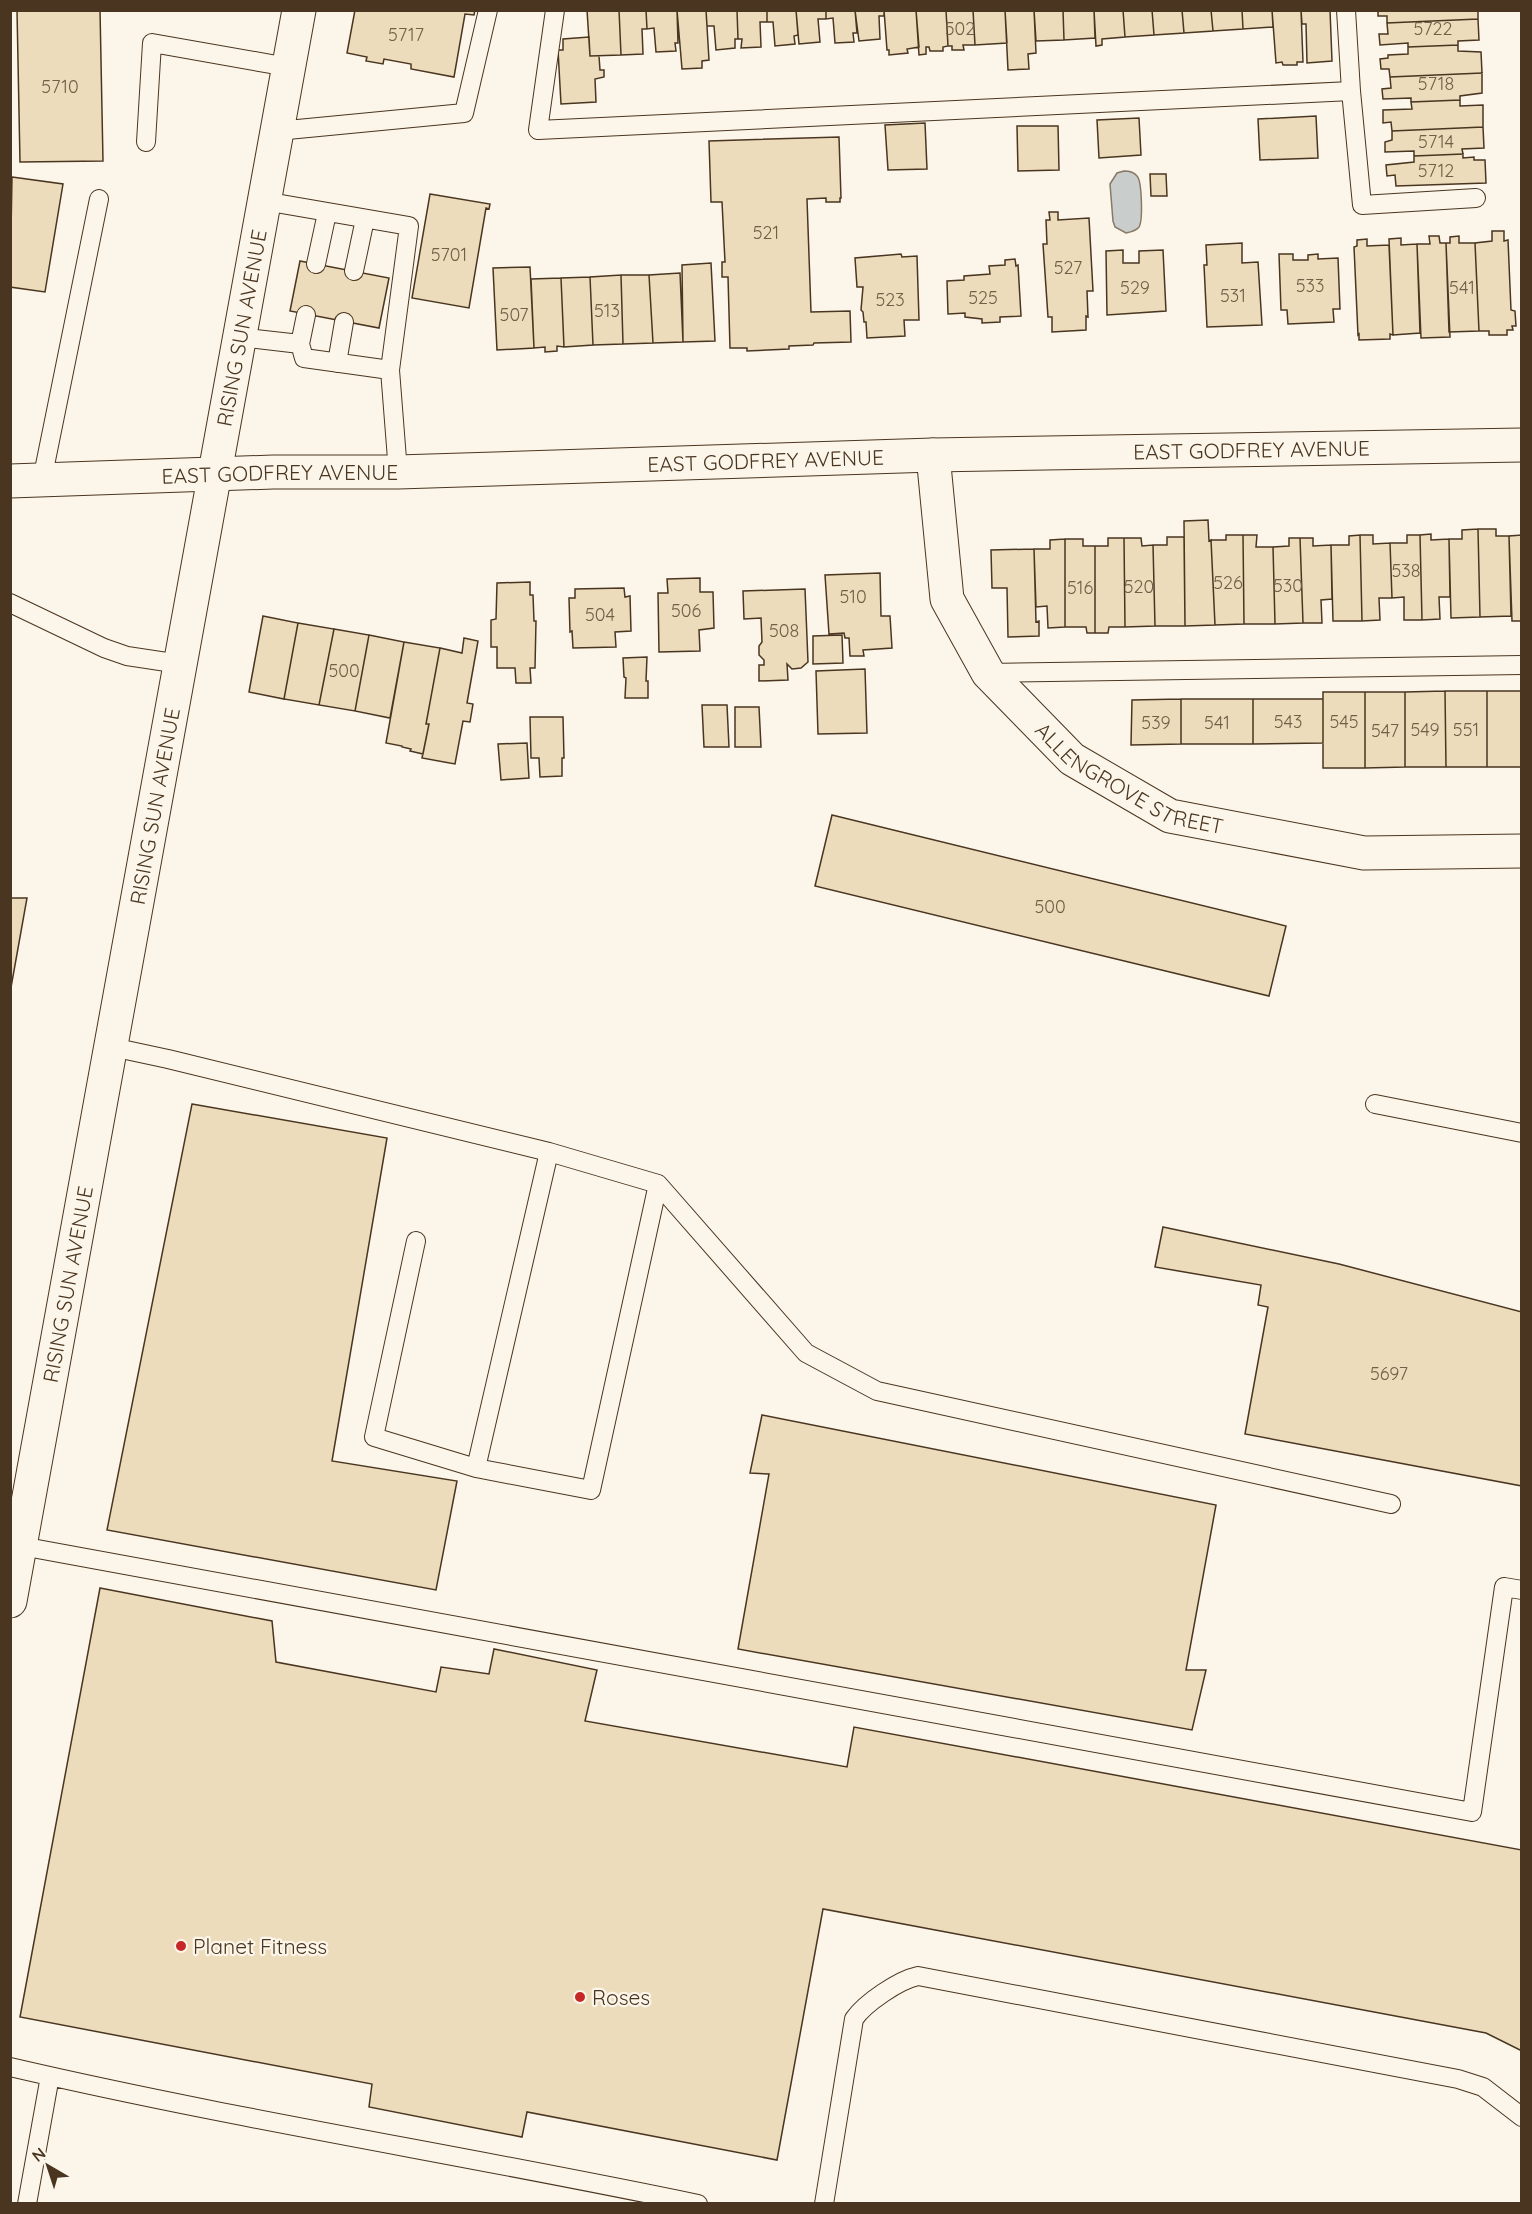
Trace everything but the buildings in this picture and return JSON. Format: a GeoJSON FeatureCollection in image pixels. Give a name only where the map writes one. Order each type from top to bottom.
{"type":"FeatureCollection","features":[{"type":"Feature","properties":{"kind":"street","name":"RISING SUN AVENUE"},"geometry":{"type":"LineString","coordinates":[[10,1601],[299,10]]}},
{"type":"Feature","properties":{"kind":"street","name":"EAST GODFREY AVENUE"},"geometry":{"type":"LineString","coordinates":[[26,480],[214,474],[398,472],[933,455],[1521,445]]}},
{"type":"Feature","properties":{"kind":"street","name":"ALLENGROVE STREET"},"geometry":{"type":"LineString","coordinates":[[933,455],[947,599],[988,673],[1072,759],[1170,816],[1364,853],[1521,851]]}},
{"type":"Feature","properties":{"kind":"lane"},"geometry":{"type":"LineString","coordinates":[[277,131],[464,113],[488,10]]}},
{"type":"Feature","properties":{"kind":"lane"},"geometry":{"type":"LineString","coordinates":[[555,10],[538,130],[1351,92]]}},
{"type":"Feature","properties":{"kind":"lane"},"geometry":{"type":"LineString","coordinates":[[1346,10],[1362,205],[1476,198]]}},
{"type":"Feature","properties":{"kind":"lane"},"geometry":{"type":"LineString","coordinates":[[146,142],[152,43],[288,67]]}},
{"type":"Feature","properties":{"kind":"lane"},"geometry":{"type":"LineString","coordinates":[[26,480],[99,198]]}},
{"type":"Feature","properties":{"kind":"lane"},"geometry":{"type":"LineString","coordinates":[[264,201],[409,226],[390,370],[398,472]]}},
{"type":"Feature","properties":{"kind":"lane"},"geometry":{"type":"LineString","coordinates":[[316,264],[327,213]]}},
{"type":"Feature","properties":{"kind":"lane"},"geometry":{"type":"LineString","coordinates":[[354,271],[365,219]]}},
{"type":"Feature","properties":{"kind":"lane"},"geometry":{"type":"LineString","coordinates":[[306,315],[300,344],[304,358],[390,370]]}},
{"type":"Feature","properties":{"kind":"lane"},"geometry":{"type":"LineString","coordinates":[[337,363],[344,322]]}},
{"type":"Feature","properties":{"kind":"lane"},"geometry":{"type":"LineString","coordinates":[[238,337],[300,344]]}},
{"type":"Feature","properties":{"kind":"lane"},"geometry":{"type":"LineString","coordinates":[[10,603],[104,648],[127,656],[180,664]]}},
{"type":"Feature","properties":{"kind":"lane"},"geometry":{"type":"LineString","coordinates":[[988,673],[1521,665]]}},
{"type":"Feature","properties":{"kind":"lane"},"geometry":{"type":"LineString","coordinates":[[112,1047],[179,1061],[549,1152],[658,1184],[806,1353],[877,1391],[1391,1504]]}},
{"type":"Feature","properties":{"kind":"lane"},"geometry":{"type":"LineString","coordinates":[[1375,1104],[1521,1133]]}},
{"type":"Feature","properties":{"kind":"lane"},"geometry":{"type":"LineString","coordinates":[[476,1468],[549,1152]]}},
{"type":"Feature","properties":{"kind":"lane"},"geometry":{"type":"LineString","coordinates":[[416,1241],[374,1437],[476,1468],[591,1490],[658,1184]]}},
{"type":"Feature","properties":{"kind":"lane"},"geometry":{"type":"LineString","coordinates":[[21,1546],[1472,1812],[1504,1587],[1521,1590]]}},
{"type":"Feature","properties":{"kind":"lane"},"geometry":{"type":"LineString","coordinates":[[824,2204],[854,2019],[860,2011],[906,1979],[918,1976],[1458,2079],[1483,2087],[1521,2117]]}},
{"type":"Feature","properties":{"kind":"lane"},"geometry":{"type":"LineString","coordinates":[[10,2067],[274,2124],[610,2185],[698,2204]]}},
{"type":"Feature","properties":{"kind":"lane"},"geometry":{"type":"LineString","coordinates":[[27,2204],[50,2076]]}},
{"type":"Feature","properties":{"kind":"shaded area"},"geometry":{"type":"Polygon","coordinates":[[[1131,172],[1139,179],[1141,201],[1139,227],[1126,233],[1115,227],[1113,221],[1110,184],[1117,173],[1131,172]]]}},
{"type":"Feature","properties":{"kind":"place","name":"Planet Fitness"},"geometry":{"type":"Point","coordinates":[181,1946]}},
{"type":"Feature","properties":{"kind":"place","name":"Roses"},"geometry":{"type":"Point","coordinates":[580,1997]}}]}
